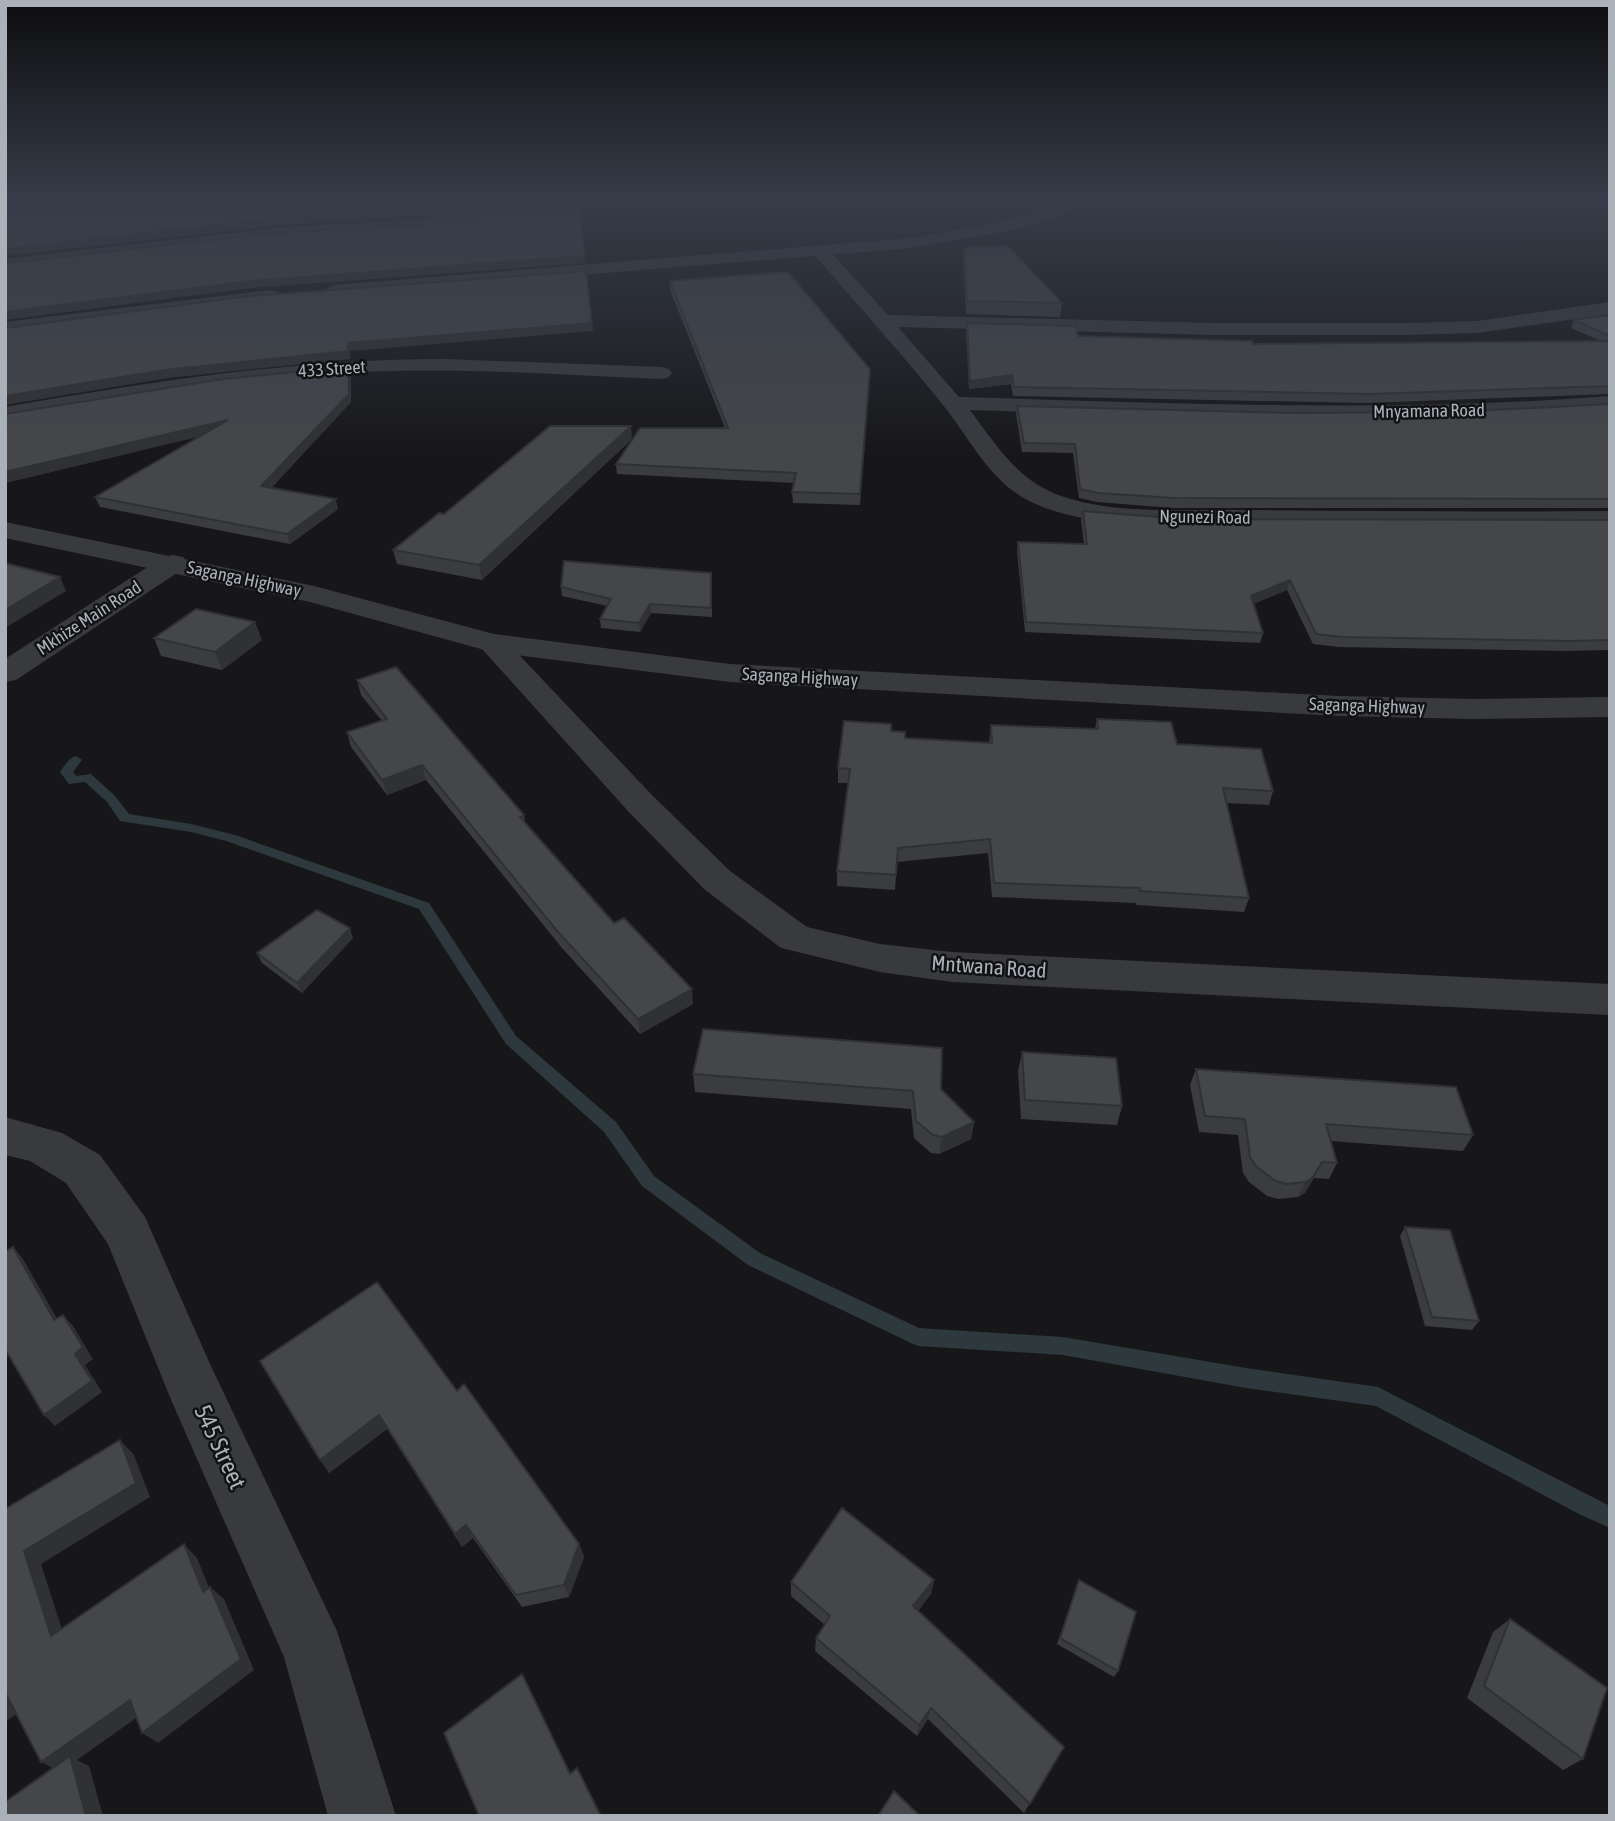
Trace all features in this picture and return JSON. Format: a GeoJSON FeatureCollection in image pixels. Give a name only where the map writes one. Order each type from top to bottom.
{"type":"FeatureCollection","features":[{"type":"Feature","properties":{"kind":"street"},"geometry":{"type":"LineString","coordinates":[[321,291],[400,285]]}},
{"type":"Feature","properties":{"kind":"street","name":"Ngunezi Road"},"geometry":{"type":"LineString","coordinates":[[850,285],[953,403],[1001,465],[1032,492],[1063,504],[1097,512],[1139,516],[1260,519],[1610,519]]}},
{"type":"Feature","properties":{"kind":"street"},"geometry":{"type":"LineString","coordinates":[[5,327],[186,303],[293,293]]}},
{"type":"Feature","properties":{"kind":"street"},"geometry":{"type":"LineString","coordinates":[[881,321],[1216,329],[1406,329],[1476,327],[1610,308]]}},
{"type":"Feature","properties":{"kind":"street","name":"433 Street"},"geometry":{"type":"LineString","coordinates":[[5,414],[197,383],[336,368],[411,365],[662,373]]}},
{"type":"Feature","properties":{"kind":"street","name":"Mnyamana Road"},"geometry":{"type":"LineString","coordinates":[[953,403],[1324,413],[1561,408],[1610,403]]}},
{"type":"Feature","properties":{"kind":"street","name":"Saganga Highway"},"geometry":{"type":"LineString","coordinates":[[5,530],[314,594],[492,643],[730,673],[1339,705],[1474,709],[1610,707]]}},
{"type":"Feature","properties":{"kind":"street","name":"Mkhize Main Road"},"geometry":{"type":"LineString","coordinates":[[5,673],[173,563]]}},
{"type":"Feature","properties":{"kind":"street","name":"Mntwana Road"},"geometry":{"type":"LineString","coordinates":[[492,643],[640,803],[717,880],[796,939],[880,957],[952,967],[1610,1000]]}},
{"type":"Feature","properties":{"kind":"street","name":"545 Street"},"geometry":{"type":"LineString","coordinates":[[5,1136],[46,1147],[83,1169],[128,1232],[191,1382],[315,1653],[362,1816]]}},
{"type":"Feature","properties":{"kind":"building"},"geometry":{"type":"Polygon","coordinates":[[[5,285],[219,285],[5,312],[5,285]]]}},
{"type":"Feature","properties":{"kind":"building"},"geometry":{"type":"Polygon","coordinates":[[[398,285],[588,285],[592,323],[348,343],[348,351],[165,370],[5,396],[5,328],[250,296],[398,285]]]}},
{"type":"Feature","properties":{"kind":"building"},"geometry":{"type":"Polygon","coordinates":[[[672,285],[799,285],[870,369],[860,494],[792,492],[796,473],[616,464],[640,428],[728,428],[672,285]]]}},
{"type":"Feature","properties":{"kind":"building"},"geometry":{"type":"Polygon","coordinates":[[[966,285],[1045,285],[1062,303],[967,301],[966,285]]]}},
{"type":"Feature","properties":{"kind":"building"},"geometry":{"type":"Polygon","coordinates":[[[1610,315],[1610,336],[1574,320],[1610,315]]]}},
{"type":"Feature","properties":{"kind":"building"},"geometry":{"type":"Polygon","coordinates":[[[967,323],[1076,326],[1078,336],[1252,341],[1253,344],[1610,341],[1610,386],[1369,394],[1014,387],[1012,375],[970,381],[967,323]]]}},
{"type":"Feature","properties":{"kind":"building"},"geometry":{"type":"Polygon","coordinates":[[[348,367],[349,394],[261,486],[336,499],[287,534],[95,497],[228,420],[5,472],[5,414],[223,379],[348,367]]]}},
{"type":"Feature","properties":{"kind":"building"},"geometry":{"type":"Polygon","coordinates":[[[1610,404],[1610,499],[1174,498],[1098,493],[1080,489],[1075,444],[1024,443],[1017,406],[1292,413],[1453,412],[1610,404]]]}},
{"type":"Feature","properties":{"kind":"building"},"geometry":{"type":"Polygon","coordinates":[[[550,426],[631,426],[479,565],[393,550],[439,513],[444,514],[550,426]]]}},
{"type":"Feature","properties":{"kind":"building"},"geometry":{"type":"Polygon","coordinates":[[[1083,511],[1183,519],[1610,520],[1610,640],[1343,637],[1316,634],[1290,580],[1251,596],[1263,633],[1026,622],[1018,542],[1087,544],[1083,511]]]}},
{"type":"Feature","properties":{"kind":"building"},"geometry":{"type":"Polygon","coordinates":[[[564,561],[711,573],[711,608],[650,604],[639,623],[600,619],[611,599],[561,587],[564,561]]]}},
{"type":"Feature","properties":{"kind":"building"},"geometry":{"type":"Polygon","coordinates":[[[5,563],[60,577],[5,610],[5,563]]]}},
{"type":"Feature","properties":{"kind":"building"},"geometry":{"type":"Polygon","coordinates":[[[196,609],[255,622],[215,652],[154,638],[196,609]]]}},
{"type":"Feature","properties":{"kind":"building"},"geometry":{"type":"Polygon","coordinates":[[[396,667],[524,815],[520,817],[614,923],[624,918],[692,989],[638,1019],[558,932],[422,765],[382,780],[347,732],[387,719],[357,680],[396,667]]]}},
{"type":"Feature","properties":{"kind":"building"},"geometry":{"type":"Polygon","coordinates":[[[1097,719],[1171,722],[1177,744],[1261,749],[1273,791],[1223,788],[1249,898],[1140,891],[1140,888],[994,883],[990,839],[898,848],[896,875],[837,871],[850,769],[838,768],[844,721],[891,724],[891,731],[905,732],[905,738],[992,743],[991,725],[1098,729],[1097,719]]]}},
{"type":"Feature","properties":{"kind":"building"},"geometry":{"type":"Polygon","coordinates":[[[317,910],[350,928],[297,983],[257,953],[317,910]]]}},
{"type":"Feature","properties":{"kind":"building"},"geometry":{"type":"Polygon","coordinates":[[[703,1029],[942,1048],[941,1089],[974,1122],[942,1137],[933,1135],[916,1121],[913,1091],[693,1074],[703,1029]]]}},
{"type":"Feature","properties":{"kind":"building"},"geometry":{"type":"Polygon","coordinates":[[[1022,1052],[1116,1058],[1122,1106],[1025,1100],[1022,1052]]]}},
{"type":"Feature","properties":{"kind":"building"},"geometry":{"type":"Polygon","coordinates":[[[1196,1069],[1456,1087],[1473,1135],[1326,1124],[1337,1163],[1322,1162],[1313,1177],[1306,1182],[1286,1184],[1274,1180],[1256,1166],[1250,1157],[1245,1119],[1205,1116],[1196,1069]]]}},
{"type":"Feature","properties":{"kind":"building"},"geometry":{"type":"Polygon","coordinates":[[[1405,1227],[1450,1230],[1479,1321],[1432,1317],[1405,1227]]]}},
{"type":"Feature","properties":{"kind":"building"},"geometry":{"type":"Polygon","coordinates":[[[13,1247],[54,1320],[63,1315],[83,1347],[75,1354],[92,1381],[44,1415],[5,1349],[5,1252],[13,1247]]]}},
{"type":"Feature","properties":{"kind":"building"},"geometry":{"type":"Polygon","coordinates":[[[377,1282],[457,1391],[464,1384],[579,1544],[564,1585],[516,1595],[466,1525],[455,1534],[379,1415],[320,1460],[260,1361],[377,1282]]]}},
{"type":"Feature","properties":{"kind":"building"},"geometry":{"type":"Polygon","coordinates":[[[120,1440],[136,1483],[24,1551],[51,1636],[184,1544],[203,1592],[210,1587],[241,1659],[142,1733],[130,1700],[41,1762],[7,1696],[5,1698],[5,1509],[120,1440]]]}},
{"type":"Feature","properties":{"kind":"building"},"geometry":{"type":"Polygon","coordinates":[[[842,1508],[934,1580],[913,1606],[1064,1747],[1030,1804],[931,1708],[919,1725],[816,1638],[830,1616],[791,1582],[842,1508]]]}},
{"type":"Feature","properties":{"kind":"building"},"geometry":{"type":"Polygon","coordinates":[[[1079,1580],[1136,1612],[1118,1671],[1060,1638],[1079,1580]]]}},
{"type":"Feature","properties":{"kind":"building"},"geometry":{"type":"Polygon","coordinates":[[[1510,1619],[1607,1688],[1583,1759],[1484,1686],[1510,1619]]]}},
{"type":"Feature","properties":{"kind":"building"},"geometry":{"type":"Polygon","coordinates":[[[522,1674],[570,1774],[577,1768],[601,1816],[479,1816],[444,1733],[522,1674]]]}},
{"type":"Feature","properties":{"kind":"building"},"geometry":{"type":"Polygon","coordinates":[[[70,1756],[86,1816],[5,1816],[5,1802],[70,1756]]]}},
{"type":"Feature","properties":{"kind":"building"},"geometry":{"type":"Polygon","coordinates":[[[894,1791],[920,1816],[878,1816],[894,1791]]]}},
{"type":"Feature","properties":{"kind":"waterway"},"geometry":{"type":"LineString","coordinates":[[76,760],[66,772],[73,781],[87,777],[111,799],[125,818],[191,828],[230,838],[424,906],[511,1040],[610,1127],[648,1181],[754,1259],[918,1337],[1063,1346],[1246,1378],[1378,1397],[1586,1507],[1610,1517]]}}]}
